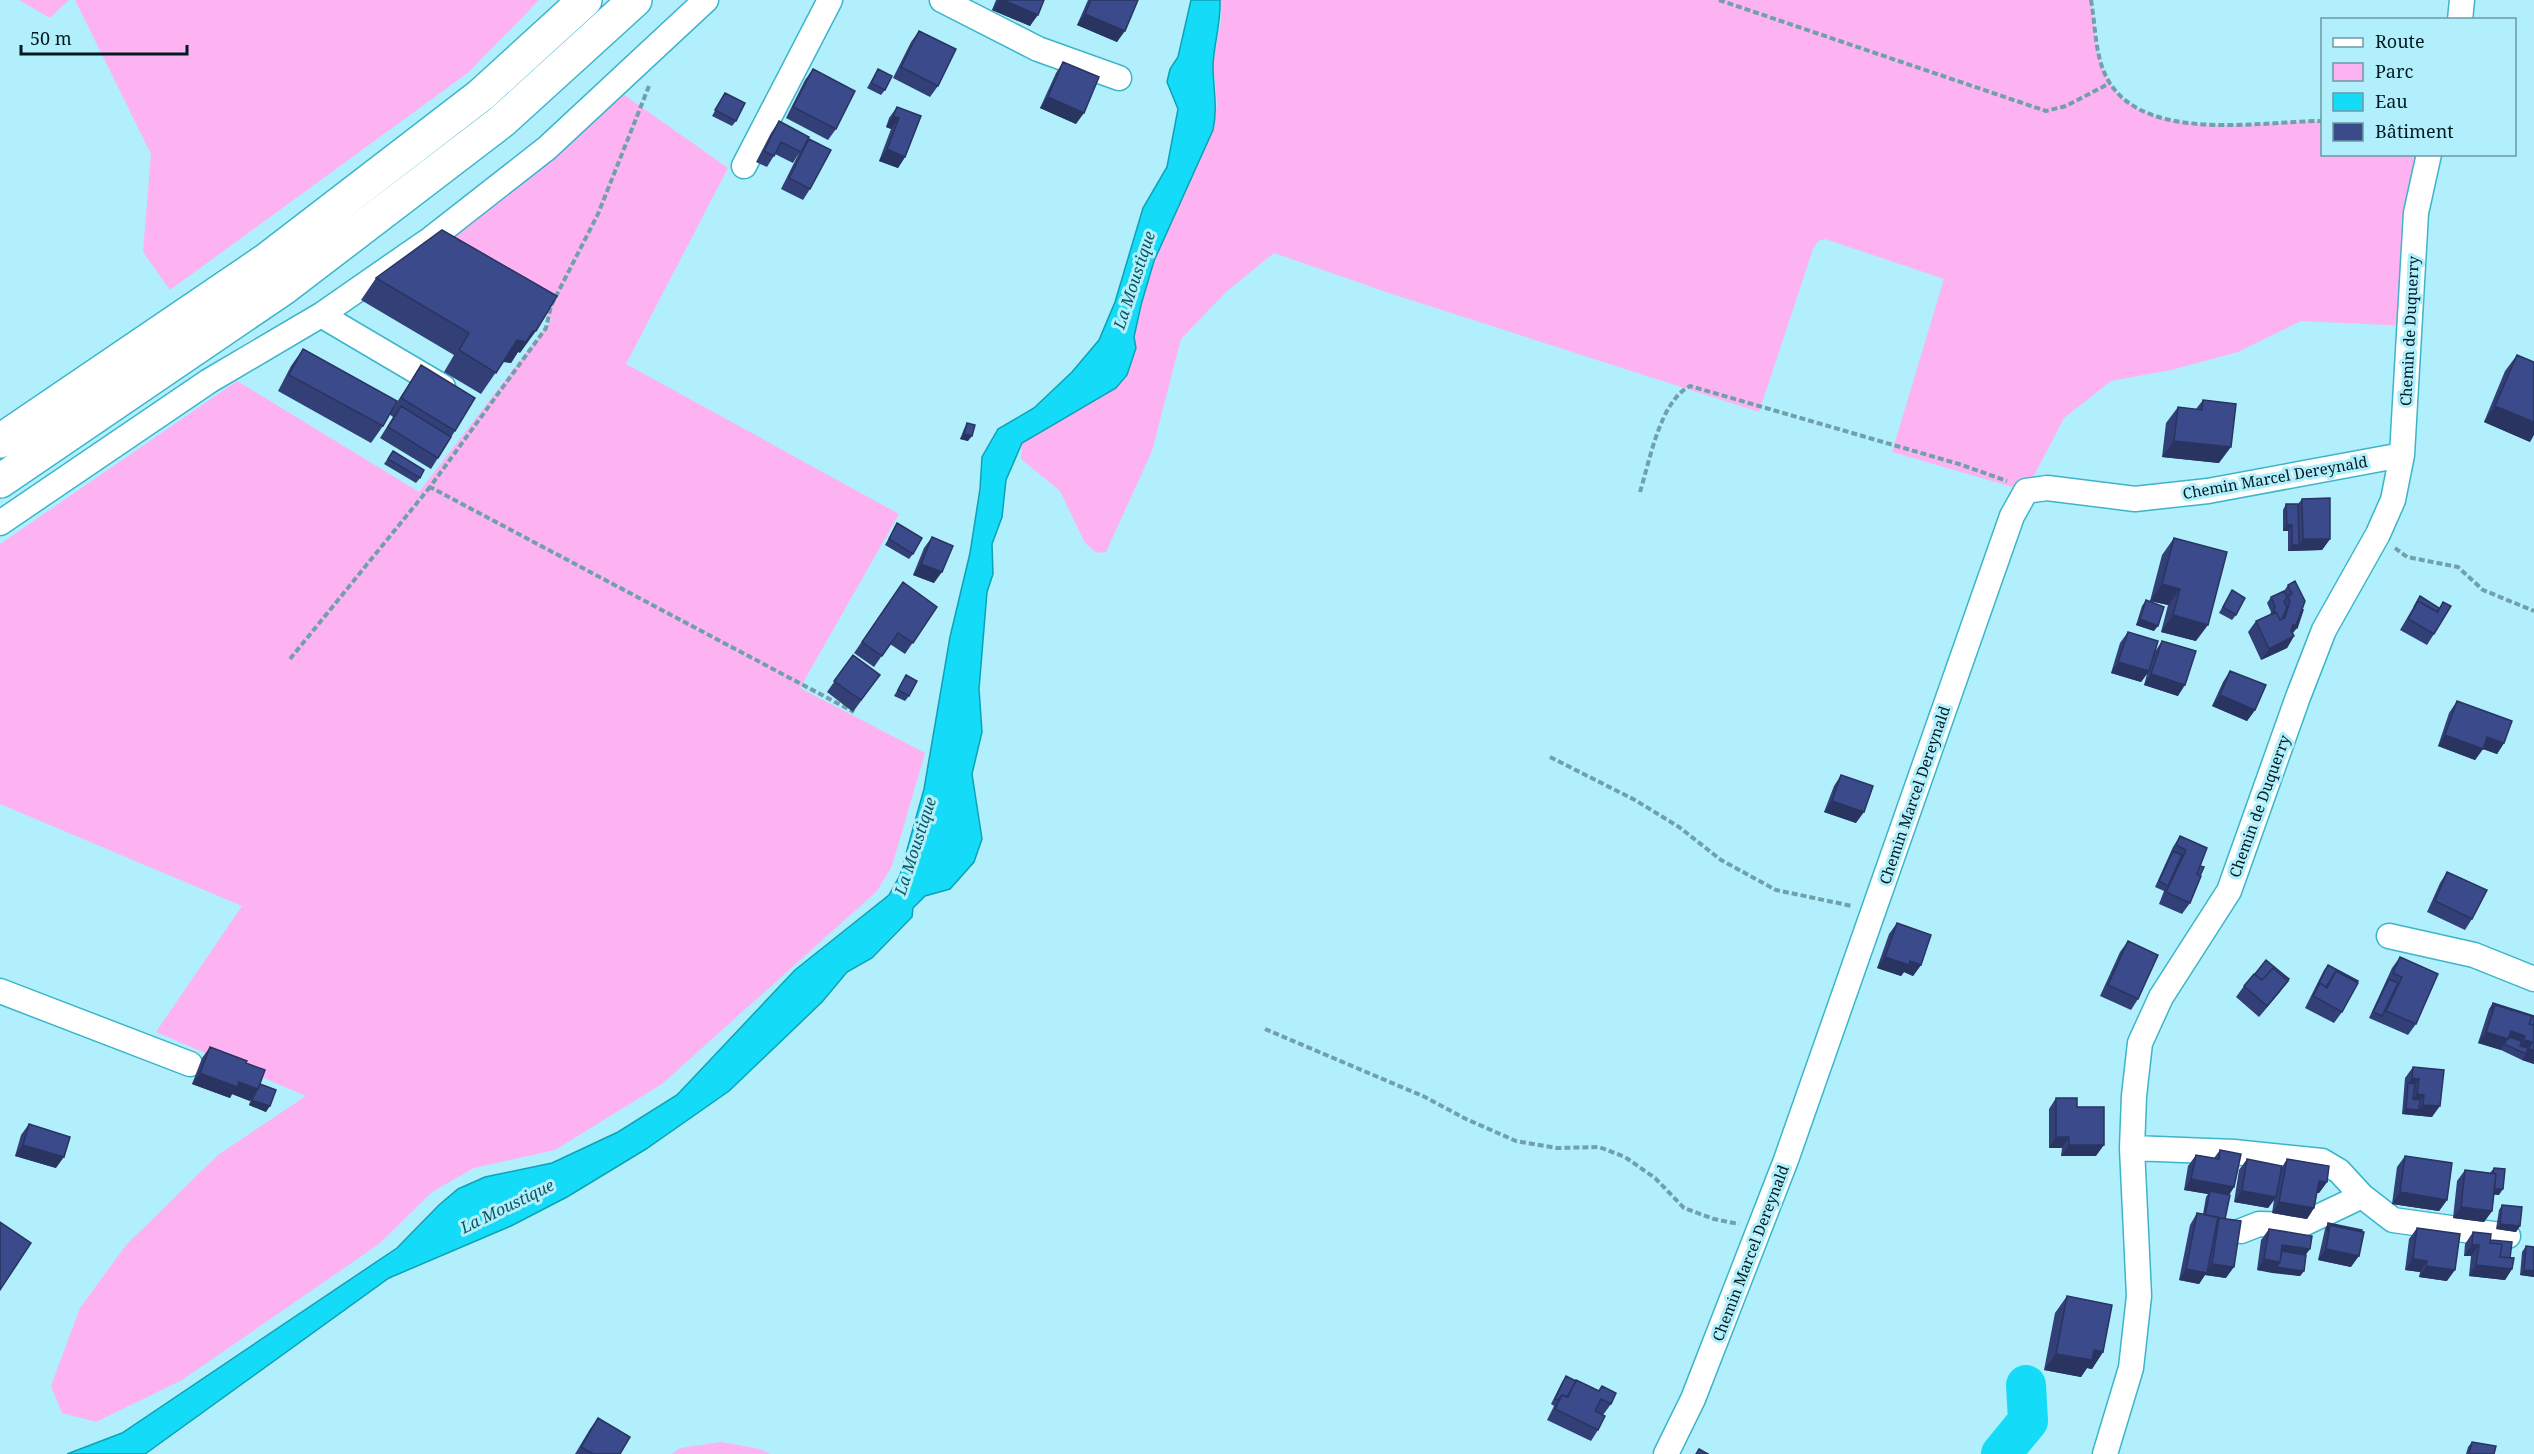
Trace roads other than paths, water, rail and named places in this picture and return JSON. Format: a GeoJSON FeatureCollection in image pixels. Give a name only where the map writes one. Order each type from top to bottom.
{"type":"FeatureCollection","features":[{"type":"Feature","properties":{"kind":"highway"},"geometry":{"type":"LineString","coordinates":[[0,441],[266,261],[481,95],[585,0]]}},
{"type":"Feature","properties":{"kind":"highway"},"geometry":{"type":"LineString","coordinates":[[0,481],[285,287],[502,121],[635,0]]}},
{"type":"Feature","properties":{"kind":"street"},"geometry":{"type":"LineString","coordinates":[[0,523],[209,381],[321,315],[432,238],[546,148],[706,0]]}},
{"type":"Feature","properties":{"kind":"street"},"geometry":{"type":"LineString","coordinates":[[744,166],[830,0]]}},
{"type":"Feature","properties":{"kind":"street"},"geometry":{"type":"LineString","coordinates":[[942,0],[1038,49],[1119,78]]}},
{"type":"Feature","properties":{"kind":"street"},"geometry":{"type":"LineString","coordinates":[[2460,18],[2462,0]]}},
{"type":"Feature","properties":{"kind":"street","name":"Chemin de Duquerry"},"geometry":{"type":"LineString","coordinates":[[2105,1454],[2131,1368],[2139,1296],[2132,1148],[2134,1096],[2140,1043],[2161,997],[2229,891],[2324,630],[2378,534],[2393,500],[2402,455],[2416,213],[2429,156]]}},
{"type":"Feature","properties":{"kind":"street"},"geometry":{"type":"LineString","coordinates":[[321,315],[456,396]]}},
{"type":"Feature","properties":{"kind":"street","name":"Chemin Marcel Dereynald"},"geometry":{"type":"LineString","coordinates":[[1666,1454],[1693,1399],[1756,1238],[2012,516],[2026,491],[2047,488],[2135,499],[2208,491],[2402,455]]}},
{"type":"Feature","properties":{"kind":"street"},"geometry":{"type":"LineString","coordinates":[[2389,936],[2474,955],[2534,980]]}},
{"type":"Feature","properties":{"kind":"street"},"geometry":{"type":"LineString","coordinates":[[0,991],[190,1064]]}},
{"type":"Feature","properties":{"kind":"street"},"geometry":{"type":"LineString","coordinates":[[2132,1148],[2234,1152],[2322,1161],[2339,1171],[2362,1196],[2393,1220],[2508,1236]]}},
{"type":"Feature","properties":{"kind":"street"},"geometry":{"type":"LineString","coordinates":[[2241,1231],[2259,1224],[2301,1225],[2362,1196]]}},
{"type":"Feature","properties":{"kind":"water","name":"La Moustique"},"geometry":{"type":"Polygon","coordinates":[[[1191,0],[1220,0],[1213,65],[1215,105],[1213,130],[1154,261],[1134,337],[1136,348],[1127,375],[1116,388],[1022,443],[1006,480],[1002,517],[992,544],[993,574],[987,592],[979,689],[982,732],[972,774],[982,839],[974,862],[950,889],[925,896],[913,908],[912,917],[872,958],[847,972],[822,1002],[729,1091],[646,1149],[567,1197],[511,1226],[389,1278],[145,1454],[67,1454],[122,1433],[397,1248],[458,1189],[485,1177],[552,1163],[618,1132],[677,1095],[795,970],[889,895],[900,875],[924,789],[950,637],[970,553],[980,489],[982,457],[998,429],[1034,408],[1072,372],[1099,340],[1115,302],[1143,208],[1167,167],[1178,109],[1167,82],[1170,69],[1178,57],[1191,0]]]}},
{"type":"Feature","properties":{"kind":"waterway"},"geometry":{"type":"LineString","coordinates":[[2001,1454],[2028,1421],[2026,1385]]}}]}
